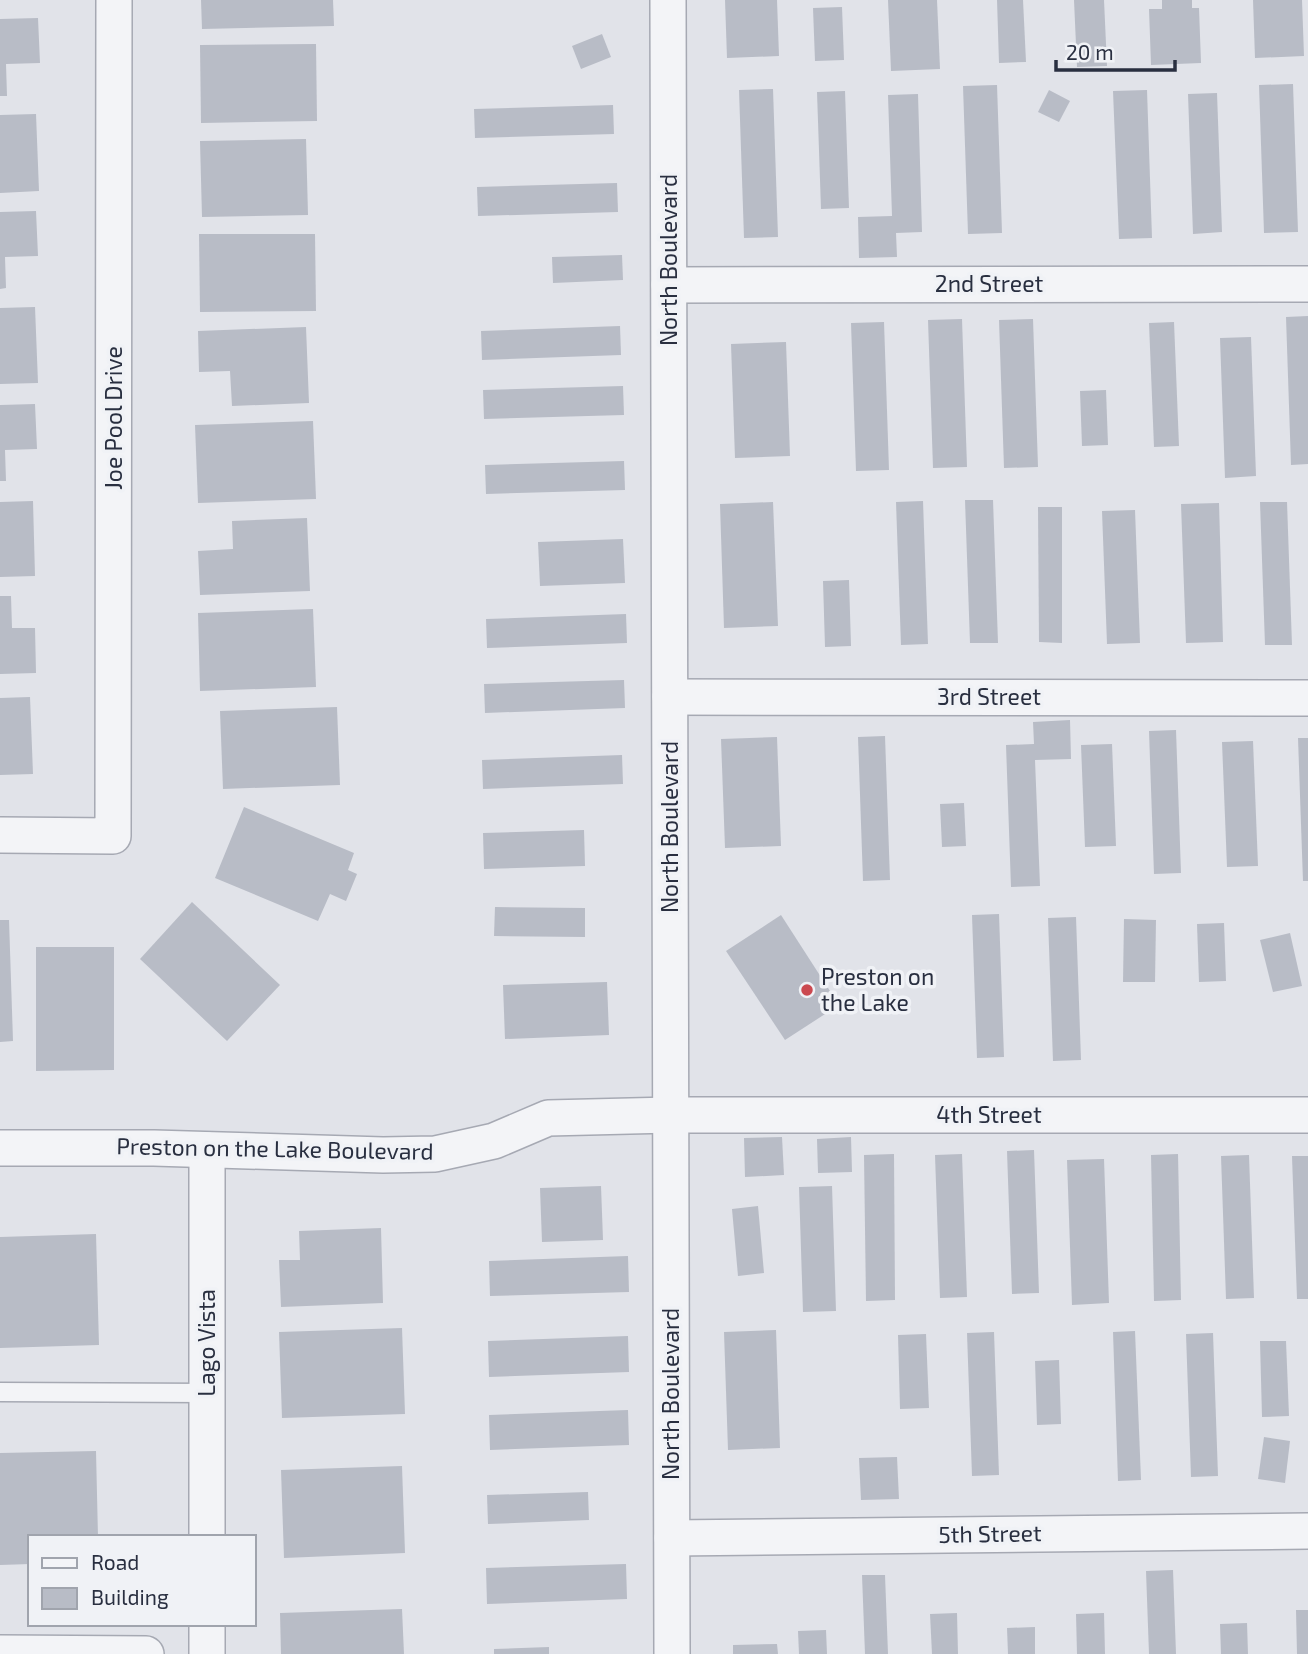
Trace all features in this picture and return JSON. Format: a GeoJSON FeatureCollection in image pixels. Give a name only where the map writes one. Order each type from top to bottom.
{"type":"FeatureCollection","features":[{"type":"Feature","properties":{"kind":"street","name":"Joe Pool Drive"},"geometry":{"type":"LineString","coordinates":[[0,835],[113,836],[114,0]]}},
{"type":"Feature","properties":{"kind":"street","name":"North Boulevard"},"geometry":{"type":"LineString","coordinates":[[668,0],[672,1654]]}},
{"type":"Feature","properties":{"kind":"street","name":"2nd Street"},"geometry":{"type":"LineString","coordinates":[[669,285],[1308,284]]}},
{"type":"Feature","properties":{"kind":"street","name":"3rd Street"},"geometry":{"type":"LineString","coordinates":[[670,697],[1308,698]]}},
{"type":"Feature","properties":{"kind":"street","name":"4th Street"},"geometry":{"type":"LineString","coordinates":[[671,1115],[1308,1115]]}},
{"type":"Feature","properties":{"kind":"street","name":"Preston on the Lake Boulevard"},"geometry":{"type":"LineString","coordinates":[[0,1147],[435,1154],[494,1141],[548,1118],[671,1115]]}},
{"type":"Feature","properties":{"kind":"street","name":"Lago Vista"},"geometry":{"type":"LineString","coordinates":[[207,1150],[207,1535]]}},
{"type":"Feature","properties":{"kind":"street","name":"5th Street"},"geometry":{"type":"LineString","coordinates":[[672,1538],[1308,1531]]}},
{"type":"Feature","properties":{"kind":"street"},"geometry":{"type":"LineString","coordinates":[[207,1626],[207,1654]]}},
{"type":"Feature","properties":{"kind":"street"},"geometry":{"type":"LineString","coordinates":[[0,1653],[146,1654]]}},
{"type":"Feature","properties":{"kind":"lane"},"geometry":{"type":"LineString","coordinates":[[0,1392],[207,1393]]}},
{"type":"Feature","properties":{"kind":"building"},"geometry":{"type":"Polygon","coordinates":[[[201,0],[333,0],[334,26],[202,29],[201,0]]]}},
{"type":"Feature","properties":{"kind":"building"},"geometry":{"type":"Polygon","coordinates":[[[725,0],[777,0],[779,56],[727,58],[725,0]]]}},
{"type":"Feature","properties":{"kind":"building"},"geometry":{"type":"Polygon","coordinates":[[[888,0],[937,0],[940,69],[891,71],[888,0]]]}},
{"type":"Feature","properties":{"kind":"building"},"geometry":{"type":"Polygon","coordinates":[[[997,0],[1023,0],[1026,62],[999,63],[997,0]]]}},
{"type":"Feature","properties":{"kind":"building"},"geometry":{"type":"Polygon","coordinates":[[[1074,0],[1104,0],[1107,66],[1077,67],[1074,0]]]}},
{"type":"Feature","properties":{"kind":"building"},"geometry":{"type":"Polygon","coordinates":[[[1162,0],[1192,0],[1192,8],[1199,8],[1201,63],[1151,65],[1149,9],[1162,9],[1162,0]]]}},
{"type":"Feature","properties":{"kind":"building"},"geometry":{"type":"Polygon","coordinates":[[[1253,0],[1302,0],[1304,56],[1255,58],[1253,0]]]}},
{"type":"Feature","properties":{"kind":"building"},"geometry":{"type":"Polygon","coordinates":[[[842,7],[844,60],[815,61],[813,8],[842,7]]]}},
{"type":"Feature","properties":{"kind":"building"},"geometry":{"type":"Polygon","coordinates":[[[38,18],[40,63],[6,64],[7,96],[0,96],[0,19],[38,18]]]}},
{"type":"Feature","properties":{"kind":"building"},"geometry":{"type":"Polygon","coordinates":[[[602,34],[611,57],[581,69],[572,46],[602,34]]]}},
{"type":"Feature","properties":{"kind":"building"},"geometry":{"type":"Polygon","coordinates":[[[316,44],[317,121],[201,123],[200,45],[316,44]]]}},
{"type":"Feature","properties":{"kind":"building"},"geometry":{"type":"Polygon","coordinates":[[[1293,84],[1298,232],[1264,233],[1259,85],[1293,84]]]}},
{"type":"Feature","properties":{"kind":"building"},"geometry":{"type":"Polygon","coordinates":[[[997,85],[1002,233],[968,234],[963,86],[997,85]]]}},
{"type":"Feature","properties":{"kind":"building"},"geometry":{"type":"Polygon","coordinates":[[[773,89],[778,237],[744,238],[739,90],[773,89]]]}},
{"type":"Feature","properties":{"kind":"building"},"geometry":{"type":"Polygon","coordinates":[[[1049,90],[1070,101],[1059,122],[1038,112],[1049,90]]]}},
{"type":"Feature","properties":{"kind":"building"},"geometry":{"type":"Polygon","coordinates":[[[1147,90],[1152,238],[1119,239],[1113,91],[1147,90]]]}},
{"type":"Feature","properties":{"kind":"building"},"geometry":{"type":"Polygon","coordinates":[[[845,91],[849,208],[821,209],[817,92],[845,91]]]}},
{"type":"Feature","properties":{"kind":"building"},"geometry":{"type":"Polygon","coordinates":[[[1217,93],[1222,232],[1193,234],[1188,94],[1217,93]]]}},
{"type":"Feature","properties":{"kind":"building"},"geometry":{"type":"Polygon","coordinates":[[[918,94],[922,232],[896,233],[897,257],[859,258],[858,217],[892,216],[888,95],[918,94]]]}},
{"type":"Feature","properties":{"kind":"building"},"geometry":{"type":"Polygon","coordinates":[[[613,105],[614,134],[475,138],[474,109],[613,105]]]}},
{"type":"Feature","properties":{"kind":"building"},"geometry":{"type":"Polygon","coordinates":[[[36,114],[39,191],[0,193],[0,115],[36,114]]]}},
{"type":"Feature","properties":{"kind":"building"},"geometry":{"type":"Polygon","coordinates":[[[306,139],[308,215],[202,217],[200,141],[306,139]]]}},
{"type":"Feature","properties":{"kind":"building"},"geometry":{"type":"Polygon","coordinates":[[[617,183],[618,212],[478,216],[477,187],[617,183]]]}},
{"type":"Feature","properties":{"kind":"building"},"geometry":{"type":"Polygon","coordinates":[[[36,211],[38,256],[5,257],[6,288],[0,289],[0,212],[36,211]]]}},
{"type":"Feature","properties":{"kind":"building"},"geometry":{"type":"Polygon","coordinates":[[[199,234],[315,234],[316,311],[200,312],[199,234]]]}},
{"type":"Feature","properties":{"kind":"building"},"geometry":{"type":"Polygon","coordinates":[[[622,255],[623,280],[553,283],[552,257],[622,255]]]}},
{"type":"Feature","properties":{"kind":"building"},"geometry":{"type":"Polygon","coordinates":[[[35,307],[38,383],[0,384],[0,308],[35,307]]]}},
{"type":"Feature","properties":{"kind":"building"},"geometry":{"type":"Polygon","coordinates":[[[1308,316],[1308,464],[1291,465],[1286,317],[1308,316]]]}},
{"type":"Feature","properties":{"kind":"building"},"geometry":{"type":"Polygon","coordinates":[[[962,319],[967,467],[933,468],[928,320],[962,319]]]}},
{"type":"Feature","properties":{"kind":"building"},"geometry":{"type":"Polygon","coordinates":[[[1033,319],[1038,467],[1004,468],[999,320],[1033,319]]]}},
{"type":"Feature","properties":{"kind":"building"},"geometry":{"type":"Polygon","coordinates":[[[884,322],[889,470],[856,471],[851,323],[884,322]]]}},
{"type":"Feature","properties":{"kind":"building"},"geometry":{"type":"Polygon","coordinates":[[[1174,322],[1179,446],[1154,447],[1149,323],[1174,322]]]}},
{"type":"Feature","properties":{"kind":"building"},"geometry":{"type":"Polygon","coordinates":[[[620,326],[621,355],[482,360],[481,331],[620,326]]]}},
{"type":"Feature","properties":{"kind":"building"},"geometry":{"type":"Polygon","coordinates":[[[306,327],[309,403],[232,406],[230,371],[199,372],[198,331],[306,327]]]}},
{"type":"Feature","properties":{"kind":"building"},"geometry":{"type":"Polygon","coordinates":[[[1251,337],[1256,476],[1225,478],[1220,338],[1251,337]]]}},
{"type":"Feature","properties":{"kind":"building"},"geometry":{"type":"Polygon","coordinates":[[[786,342],[790,456],[735,458],[731,344],[786,342]]]}},
{"type":"Feature","properties":{"kind":"building"},"geometry":{"type":"Polygon","coordinates":[[[623,386],[624,415],[484,419],[483,390],[623,386]]]}},
{"type":"Feature","properties":{"kind":"building"},"geometry":{"type":"Polygon","coordinates":[[[1106,390],[1108,445],[1082,446],[1080,391],[1106,390]]]}},
{"type":"Feature","properties":{"kind":"building"},"geometry":{"type":"Polygon","coordinates":[[[35,404],[37,449],[5,450],[6,481],[0,481],[0,405],[35,404]]]}},
{"type":"Feature","properties":{"kind":"building"},"geometry":{"type":"Polygon","coordinates":[[[313,421],[316,499],[198,503],[195,425],[313,421]]]}},
{"type":"Feature","properties":{"kind":"building"},"geometry":{"type":"Polygon","coordinates":[[[624,461],[625,490],[486,494],[485,465],[624,461]]]}},
{"type":"Feature","properties":{"kind":"building"},"geometry":{"type":"Polygon","coordinates":[[[965,500],[993,500],[998,643],[970,643],[965,500]]]}},
{"type":"Feature","properties":{"kind":"building"},"geometry":{"type":"Polygon","coordinates":[[[33,501],[35,576],[0,577],[0,502],[33,501]]]}},
{"type":"Feature","properties":{"kind":"building"},"geometry":{"type":"Polygon","coordinates":[[[923,501],[928,644],[901,645],[896,502],[923,501]]]}},
{"type":"Feature","properties":{"kind":"building"},"geometry":{"type":"Polygon","coordinates":[[[773,502],[778,626],[724,628],[720,504],[773,502]]]}},
{"type":"Feature","properties":{"kind":"building"},"geometry":{"type":"Polygon","coordinates":[[[1260,502],[1287,502],[1292,645],[1265,645],[1260,502]]]}},
{"type":"Feature","properties":{"kind":"building"},"geometry":{"type":"Polygon","coordinates":[[[1219,503],[1223,642],[1186,643],[1181,504],[1219,503]]]}},
{"type":"Feature","properties":{"kind":"building"},"geometry":{"type":"Polygon","coordinates":[[[1038,507],[1062,507],[1062,643],[1039,642],[1038,507]]]}},
{"type":"Feature","properties":{"kind":"building"},"geometry":{"type":"Polygon","coordinates":[[[1135,510],[1140,643],[1107,644],[1102,511],[1135,510]]]}},
{"type":"Feature","properties":{"kind":"building"},"geometry":{"type":"Polygon","coordinates":[[[307,518],[310,591],[200,595],[198,551],[233,549],[232,521],[307,518]]]}},
{"type":"Feature","properties":{"kind":"building"},"geometry":{"type":"Polygon","coordinates":[[[623,539],[625,583],[540,586],[538,542],[623,539]]]}},
{"type":"Feature","properties":{"kind":"building"},"geometry":{"type":"Polygon","coordinates":[[[849,580],[851,646],[825,647],[823,581],[849,580]]]}},
{"type":"Feature","properties":{"kind":"building"},"geometry":{"type":"Polygon","coordinates":[[[0,596],[11,596],[12,628],[35,628],[36,673],[0,674],[0,596]]]}},
{"type":"Feature","properties":{"kind":"building"},"geometry":{"type":"Polygon","coordinates":[[[313,609],[316,687],[200,691],[198,613],[313,609]]]}},
{"type":"Feature","properties":{"kind":"building"},"geometry":{"type":"Polygon","coordinates":[[[626,614],[627,643],[487,648],[486,619],[626,614]]]}},
{"type":"Feature","properties":{"kind":"building"},"geometry":{"type":"Polygon","coordinates":[[[624,680],[625,708],[485,713],[484,684],[624,680]]]}},
{"type":"Feature","properties":{"kind":"building"},"geometry":{"type":"Polygon","coordinates":[[[30,697],[33,774],[0,775],[0,698],[30,697]]]}},
{"type":"Feature","properties":{"kind":"building"},"geometry":{"type":"Polygon","coordinates":[[[337,707],[340,785],[223,789],[220,711],[337,707]]]}},
{"type":"Feature","properties":{"kind":"building"},"geometry":{"type":"Polygon","coordinates":[[[1070,720],[1071,759],[1035,760],[1040,886],[1011,887],[1006,745],[1034,744],[1033,722],[1070,720]]]}},
{"type":"Feature","properties":{"kind":"building"},"geometry":{"type":"Polygon","coordinates":[[[1176,730],[1181,873],[1154,874],[1149,731],[1176,730]]]}},
{"type":"Feature","properties":{"kind":"building"},"geometry":{"type":"Polygon","coordinates":[[[885,736],[890,880],[863,881],[858,737],[885,736]]]}},
{"type":"Feature","properties":{"kind":"building"},"geometry":{"type":"Polygon","coordinates":[[[777,737],[781,846],[725,848],[721,739],[777,737]]]}},
{"type":"Feature","properties":{"kind":"building"},"geometry":{"type":"Polygon","coordinates":[[[1298,738],[1308,738],[1308,881],[1303,881],[1298,738]]]}},
{"type":"Feature","properties":{"kind":"building"},"geometry":{"type":"Polygon","coordinates":[[[1253,741],[1258,866],[1227,867],[1222,742],[1253,741]]]}},
{"type":"Feature","properties":{"kind":"building"},"geometry":{"type":"Polygon","coordinates":[[[1112,744],[1116,846],[1085,847],[1081,745],[1112,744]]]}},
{"type":"Feature","properties":{"kind":"building"},"geometry":{"type":"Polygon","coordinates":[[[622,755],[623,784],[483,789],[482,760],[622,755]]]}},
{"type":"Feature","properties":{"kind":"building"},"geometry":{"type":"Polygon","coordinates":[[[964,803],[966,846],[942,847],[940,804],[964,803]]]}},
{"type":"Feature","properties":{"kind":"building"},"geometry":{"type":"Polygon","coordinates":[[[244,807],[354,853],[348,870],[357,874],[346,901],[330,894],[318,921],[215,878],[244,807]]]}},
{"type":"Feature","properties":{"kind":"building"},"geometry":{"type":"Polygon","coordinates":[[[584,830],[585,866],[484,869],[483,833],[584,830]]]}},
{"type":"Feature","properties":{"kind":"building"},"geometry":{"type":"Polygon","coordinates":[[[192,902],[280,985],[227,1041],[140,959],[192,902]]]}},
{"type":"Feature","properties":{"kind":"building"},"geometry":{"type":"Polygon","coordinates":[[[495,907],[585,908],[585,937],[494,936],[495,907]]]}},
{"type":"Feature","properties":{"kind":"building"},"geometry":{"type":"Polygon","coordinates":[[[999,914],[1004,1057],[977,1058],[972,915],[999,914]]]}},
{"type":"Feature","properties":{"kind":"building"},"geometry":{"type":"Polygon","coordinates":[[[781,915],[839,1005],[785,1040],[726,951],[781,915]]]}},
{"type":"Feature","properties":{"kind":"building"},"geometry":{"type":"Polygon","coordinates":[[[1076,917],[1081,1060],[1053,1061],[1048,918],[1076,917]]]}},
{"type":"Feature","properties":{"kind":"building"},"geometry":{"type":"Polygon","coordinates":[[[1124,919],[1156,920],[1155,982],[1123,982],[1124,919]]]}},
{"type":"Feature","properties":{"kind":"building"},"geometry":{"type":"Polygon","coordinates":[[[0,920],[9,920],[13,1041],[0,1042],[0,920]]]}},
{"type":"Feature","properties":{"kind":"building"},"geometry":{"type":"Polygon","coordinates":[[[1224,923],[1226,981],[1199,982],[1197,924],[1224,923]]]}},
{"type":"Feature","properties":{"kind":"building"},"geometry":{"type":"Polygon","coordinates":[[[1290,933],[1302,986],[1273,992],[1260,940],[1290,933]]]}},
{"type":"Feature","properties":{"kind":"building"},"geometry":{"type":"Polygon","coordinates":[[[36,947],[114,947],[114,1070],[36,1071],[36,947]]]}},
{"type":"Feature","properties":{"kind":"building"},"geometry":{"type":"Polygon","coordinates":[[[607,982],[609,1035],[505,1039],[503,985],[607,982]]]}},
{"type":"Feature","properties":{"kind":"building"},"geometry":{"type":"Polygon","coordinates":[[[782,1137],[784,1175],[745,1177],[744,1138],[782,1137]]]}},
{"type":"Feature","properties":{"kind":"building"},"geometry":{"type":"Polygon","coordinates":[[[851,1137],[852,1172],[818,1173],[817,1139],[851,1137]]]}},
{"type":"Feature","properties":{"kind":"building"},"geometry":{"type":"Polygon","coordinates":[[[1034,1150],[1039,1293],[1012,1294],[1007,1151],[1034,1150]]]}},
{"type":"Feature","properties":{"kind":"building"},"geometry":{"type":"Polygon","coordinates":[[[894,1154],[895,1300],[866,1301],[864,1155],[894,1154]]]}},
{"type":"Feature","properties":{"kind":"building"},"geometry":{"type":"Polygon","coordinates":[[[962,1154],[967,1297],[940,1298],[935,1155],[962,1154]]]}},
{"type":"Feature","properties":{"kind":"building"},"geometry":{"type":"Polygon","coordinates":[[[1178,1154],[1181,1300],[1154,1301],[1151,1155],[1178,1154]]]}},
{"type":"Feature","properties":{"kind":"building"},"geometry":{"type":"Polygon","coordinates":[[[1249,1155],[1254,1298],[1226,1299],[1221,1156],[1249,1155]]]}},
{"type":"Feature","properties":{"kind":"building"},"geometry":{"type":"Polygon","coordinates":[[[1292,1156],[1308,1156],[1308,1299],[1297,1299],[1292,1156]]]}},
{"type":"Feature","properties":{"kind":"building"},"geometry":{"type":"Polygon","coordinates":[[[1104,1159],[1109,1303],[1072,1305],[1067,1160],[1104,1159]]]}},
{"type":"Feature","properties":{"kind":"building"},"geometry":{"type":"Polygon","coordinates":[[[601,1186],[603,1240],[542,1242],[540,1188],[601,1186]]]}},
{"type":"Feature","properties":{"kind":"building"},"geometry":{"type":"Polygon","coordinates":[[[832,1186],[836,1311],[803,1312],[799,1187],[832,1186]]]}},
{"type":"Feature","properties":{"kind":"building"},"geometry":{"type":"Polygon","coordinates":[[[758,1206],[764,1273],[738,1276],[732,1209],[758,1206]]]}},
{"type":"Feature","properties":{"kind":"building"},"geometry":{"type":"Polygon","coordinates":[[[381,1228],[383,1303],[281,1307],[279,1260],[300,1260],[299,1231],[381,1228]]]}},
{"type":"Feature","properties":{"kind":"building"},"geometry":{"type":"Polygon","coordinates":[[[96,1234],[99,1345],[0,1348],[0,1237],[96,1234]]]}},
{"type":"Feature","properties":{"kind":"building"},"geometry":{"type":"Polygon","coordinates":[[[628,1256],[629,1292],[490,1296],[489,1261],[628,1256]]]}},
{"type":"Feature","properties":{"kind":"building"},"geometry":{"type":"Polygon","coordinates":[[[402,1328],[405,1414],[282,1418],[279,1332],[402,1328]]]}},
{"type":"Feature","properties":{"kind":"building"},"geometry":{"type":"Polygon","coordinates":[[[776,1330],[780,1448],[728,1450],[724,1332],[776,1330]]]}},
{"type":"Feature","properties":{"kind":"building"},"geometry":{"type":"Polygon","coordinates":[[[1135,1331],[1141,1480],[1118,1481],[1113,1332],[1135,1331]]]}},
{"type":"Feature","properties":{"kind":"building"},"geometry":{"type":"Polygon","coordinates":[[[994,1332],[999,1475],[972,1476],[967,1333],[994,1332]]]}},
{"type":"Feature","properties":{"kind":"building"},"geometry":{"type":"Polygon","coordinates":[[[1213,1333],[1218,1476],[1191,1477],[1186,1334],[1213,1333]]]}},
{"type":"Feature","properties":{"kind":"building"},"geometry":{"type":"Polygon","coordinates":[[[926,1334],[929,1408],[900,1409],[898,1335],[926,1334]]]}},
{"type":"Feature","properties":{"kind":"building"},"geometry":{"type":"Polygon","coordinates":[[[628,1336],[629,1372],[489,1377],[488,1341],[628,1336]]]}},
{"type":"Feature","properties":{"kind":"building"},"geometry":{"type":"Polygon","coordinates":[[[1260,1341],[1286,1341],[1289,1416],[1262,1417],[1260,1341]]]}},
{"type":"Feature","properties":{"kind":"building"},"geometry":{"type":"Polygon","coordinates":[[[1059,1360],[1061,1424],[1037,1425],[1035,1361],[1059,1360]]]}},
{"type":"Feature","properties":{"kind":"building"},"geometry":{"type":"Polygon","coordinates":[[[628,1410],[629,1445],[490,1450],[489,1415],[628,1410]]]}},
{"type":"Feature","properties":{"kind":"building"},"geometry":{"type":"Polygon","coordinates":[[[1264,1437],[1290,1441],[1285,1483],[1258,1479],[1264,1437]]]}},
{"type":"Feature","properties":{"kind":"building"},"geometry":{"type":"Polygon","coordinates":[[[96,1451],[98,1535],[28,1535],[28,1564],[0,1565],[0,1453],[96,1451]]]}},
{"type":"Feature","properties":{"kind":"building"},"geometry":{"type":"Polygon","coordinates":[[[897,1457],[899,1499],[861,1500],[859,1458],[897,1457]]]}},
{"type":"Feature","properties":{"kind":"building"},"geometry":{"type":"Polygon","coordinates":[[[402,1466],[405,1553],[284,1558],[281,1470],[402,1466]]]}},
{"type":"Feature","properties":{"kind":"building"},"geometry":{"type":"Polygon","coordinates":[[[588,1492],[589,1520],[488,1524],[487,1495],[588,1492]]]}},
{"type":"Feature","properties":{"kind":"building"},"geometry":{"type":"Polygon","coordinates":[[[626,1564],[627,1599],[487,1604],[486,1568],[626,1564]]]}},
{"type":"Feature","properties":{"kind":"building"},"geometry":{"type":"Polygon","coordinates":[[[1173,1570],[1176,1654],[1149,1654],[1146,1571],[1173,1570]]]}},
{"type":"Feature","properties":{"kind":"building"},"geometry":{"type":"Polygon","coordinates":[[[862,1575],[885,1575],[888,1654],[865,1654],[862,1575]]]}},
{"type":"Feature","properties":{"kind":"building"},"geometry":{"type":"Polygon","coordinates":[[[402,1609],[404,1654],[281,1654],[280,1613],[402,1609]]]}},
{"type":"Feature","properties":{"kind":"building"},"geometry":{"type":"Polygon","coordinates":[[[1296,1610],[1308,1610],[1308,1654],[1297,1654],[1296,1610]]]}},
{"type":"Feature","properties":{"kind":"building"},"geometry":{"type":"Polygon","coordinates":[[[957,1613],[958,1654],[932,1654],[930,1614],[957,1613]]]}},
{"type":"Feature","properties":{"kind":"building"},"geometry":{"type":"Polygon","coordinates":[[[1104,1613],[1105,1654],[1077,1654],[1076,1614],[1104,1613]]]}},
{"type":"Feature","properties":{"kind":"building"},"geometry":{"type":"Polygon","coordinates":[[[1247,1623],[1248,1654],[1221,1654],[1220,1624],[1247,1623]]]}},
{"type":"Feature","properties":{"kind":"building"},"geometry":{"type":"Polygon","coordinates":[[[1035,1627],[1035,1654],[1008,1654],[1007,1628],[1035,1627]]]}},
{"type":"Feature","properties":{"kind":"building"},"geometry":{"type":"Polygon","coordinates":[[[826,1630],[827,1654],[799,1654],[798,1631],[826,1630]]]}},
{"type":"Feature","properties":{"kind":"building"},"geometry":{"type":"Polygon","coordinates":[[[777,1644],[778,1654],[733,1654],[733,1645],[777,1644]]]}},
{"type":"Feature","properties":{"kind":"building"},"geometry":{"type":"Polygon","coordinates":[[[549,1647],[549,1654],[494,1654],[494,1649],[549,1647]]]}},
{"type":"Feature","properties":{"kind":"place","name":"Preston on the Lake"},"geometry":{"type":"Point","coordinates":[807,990]}}]}
